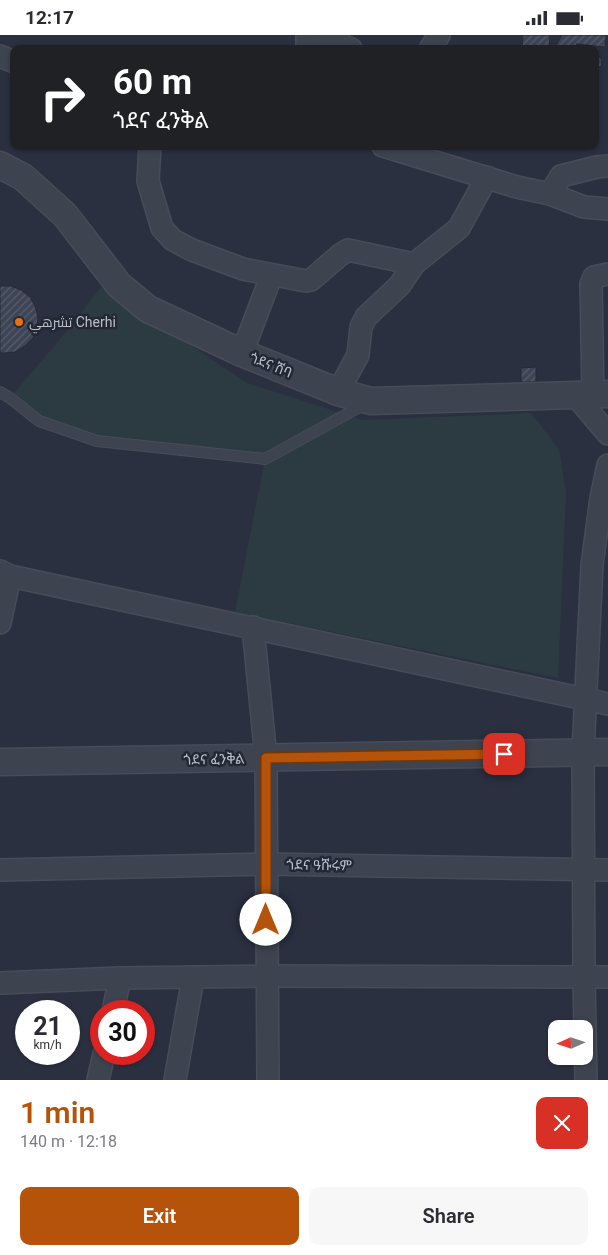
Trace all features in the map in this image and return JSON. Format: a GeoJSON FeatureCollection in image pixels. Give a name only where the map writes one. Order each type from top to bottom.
{"type":"FeatureCollection","features":[{"type":"Feature","properties":{"kind":"street"},"geometry":{"type":"LineString","coordinates":[[323,35],[343,45]]}},
{"type":"Feature","properties":{"kind":"street"},"geometry":{"type":"LineString","coordinates":[[150,150],[148,181],[162,228],[172,240],[192,250],[234,266],[297,280],[311,280],[348,250],[414,264]]}},
{"type":"Feature","properties":{"kind":"street"},"geometry":{"type":"LineString","coordinates":[[396,150],[517,187],[550,194],[584,207],[608,209]]}},
{"type":"Feature","properties":{"kind":"street","name":"ጎደና ሸባ"},"geometry":{"type":"LineString","coordinates":[[0,165],[23,177],[65,215],[119,285],[148,309],[242,353],[338,392],[371,401],[592,395]]}},
{"type":"Feature","properties":{"kind":"street"},"geometry":{"type":"LineString","coordinates":[[550,194],[561,176],[608,166]]}},
{"type":"Feature","properties":{"kind":"street"},"geometry":{"type":"LineString","coordinates":[[338,392],[358,355],[361,327],[366,317],[400,285],[414,264],[460,228],[486,177]]}},
{"type":"Feature","properties":{"kind":"street"},"geometry":{"type":"LineString","coordinates":[[608,274],[594,277],[591,284],[600,321],[592,395],[608,434]]}},
{"type":"Feature","properties":{"kind":"street"},"geometry":{"type":"LineString","coordinates":[[242,353],[269,282],[274,276]]}},
{"type":"Feature","properties":{"kind":"street"},"geometry":{"type":"LineString","coordinates":[[586,1080],[583,870],[595,753],[586,699],[592,565],[601,498],[608,465]]}},
{"type":"Feature","properties":{"kind":"street"},"geometry":{"type":"LineString","coordinates":[[0,623],[5,573],[608,704]]}},
{"type":"Feature","properties":{"kind":"street"},"geometry":{"type":"LineString","coordinates":[[253,627],[266,758],[268,1080]]}},
{"type":"Feature","properties":{"kind":"street","name":"ጎደና ፈንቅል"},"geometry":{"type":"LineString","coordinates":[[0,762],[595,753]]}},
{"type":"Feature","properties":{"kind":"street","name":"ጎደና ዓሹሩም"},"geometry":{"type":"LineString","coordinates":[[0,870],[266,864],[608,870]]}},
{"type":"Feature","properties":{"kind":"street"},"geometry":{"type":"LineString","coordinates":[[0,983],[120,978],[267,976],[608,977]]}},
{"type":"Feature","properties":{"kind":"street"},"geometry":{"type":"LineString","coordinates":[[174,1080],[193,977]]}},
{"type":"Feature","properties":{"kind":"street"},"geometry":{"type":"LineString","coordinates":[[115,1000],[120,978]]}},
{"type":"Feature","properties":{"kind":"street"},"geometry":{"type":"LineString","coordinates":[[98,1080],[101,1065]]}},
{"type":"Feature","properties":{"kind":"lane"},"geometry":{"type":"LineString","coordinates":[[0,393],[10,398],[39,421],[97,441],[266,459],[371,401]]}},
{"type":"Feature","properties":{"kind":"shaded area"},"geometry":{"type":"Polygon","coordinates":[[[102,286],[247,383],[363,420],[531,413],[559,449],[566,493],[558,678],[235,612],[265,459],[97,441],[39,421],[10,398],[102,286]]]}},
{"type":"Feature","properties":{"kind":"building"},"geometry":{"type":"Polygon","coordinates":[[[523,35],[550,35],[549,45],[522,45],[523,35]]]}},
{"type":"Feature","properties":{"kind":"building"},"geometry":{"type":"Polygon","coordinates":[[[562,35],[606,35],[605,47],[576,44],[578,45],[556,45],[562,35]]]}},
{"type":"Feature","properties":{"kind":"building"},"geometry":{"type":"Polygon","coordinates":[[[599,57],[602,59],[601,67],[599,67],[599,57]]]}},
{"type":"Feature","properties":{"kind":"building","name":"تشرهي Cherhi"},"geometry":{"type":"Polygon","coordinates":[[[0,286],[11,286],[21,290],[30,297],[38,317],[37,328],[33,338],[15,352],[0,353],[0,286]]]}},
{"type":"Feature","properties":{"kind":"building"},"geometry":{"type":"Polygon","coordinates":[[[536,367],[536,382],[521,382],[521,368],[536,367]]]}},
{"type":"Feature","properties":{"kind":"place","name":"تشرهي Cherhi"},"geometry":{"type":"Point","coordinates":[19,322]}},
{"type":"Feature","properties":{"kind":"route"},"geometry":{"type":"LineString","coordinates":[[266,920],[266,758],[504,754]]}}]}
